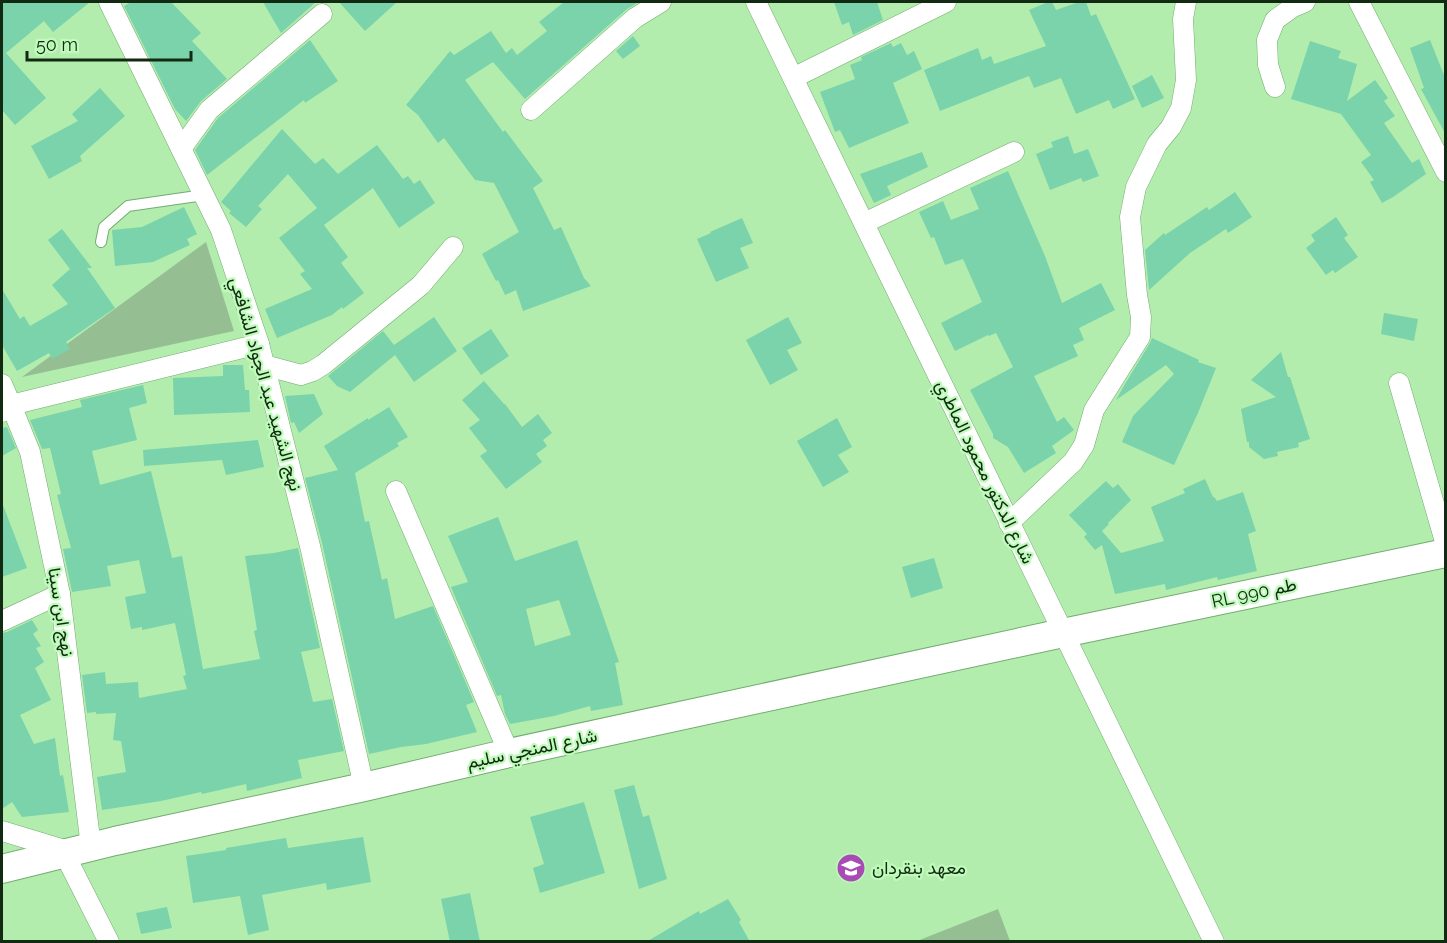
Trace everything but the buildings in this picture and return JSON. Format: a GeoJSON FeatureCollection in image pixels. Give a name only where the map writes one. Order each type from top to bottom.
{"type":"FeatureCollection","features":[{"type":"Feature","properties":{"kind":"street","name":"نهج الشهيد عبد الجواد الشافعي"},"geometry":{"type":"LineString","coordinates":[[110,2],[221,230],[259,344],[310,546],[364,787]]}},
{"type":"Feature","properties":{"kind":"street"},"geometry":{"type":"LineString","coordinates":[[531,110],[635,18],[661,2]]}},
{"type":"Feature","properties":{"kind":"street","name":"شارع الدكتور محمود الماطري"},"geometry":{"type":"LineString","coordinates":[[756,2],[1214,942]]}},
{"type":"Feature","properties":{"kind":"street"},"geometry":{"type":"LineString","coordinates":[[793,78],[946,2]]}},
{"type":"Feature","properties":{"kind":"street"},"geometry":{"type":"LineString","coordinates":[[1009,523],[1073,462],[1084,445],[1094,410],[1140,337],[1141,318],[1130,217],[1136,187],[1157,144],[1171,127],[1180,108],[1186,80],[1183,19],[1186,2]]}},
{"type":"Feature","properties":{"kind":"street"},"geometry":{"type":"LineString","coordinates":[[1275,87],[1268,65],[1267,40],[1275,20],[1293,7],[1305,2]]}},
{"type":"Feature","properties":{"kind":"street"},"geometry":{"type":"LineString","coordinates":[[1359,2],[1446,172]]}},
{"type":"Feature","properties":{"kind":"street"},"geometry":{"type":"LineString","coordinates":[[181,149],[209,110],[322,14]]}},
{"type":"Feature","properties":{"kind":"street"},"geometry":{"type":"LineString","coordinates":[[864,223],[1014,152]]}},
{"type":"Feature","properties":{"kind":"street"},"geometry":{"type":"LineString","coordinates":[[264,365],[301,375],[313,371],[421,285],[453,247]]}},
{"type":"Feature","properties":{"kind":"street"},"geometry":{"type":"LineString","coordinates":[[6,408],[259,344]]}},
{"type":"Feature","properties":{"kind":"street"},"geometry":{"type":"LineString","coordinates":[[1398,383],[1446,545]]}},
{"type":"Feature","properties":{"kind":"street","name":"نهج ابن سينا"},"geometry":{"type":"LineString","coordinates":[[2,384],[6,408],[30,452],[60,594],[76,851],[109,942]]}},
{"type":"Feature","properties":{"kind":"street"},"geometry":{"type":"LineString","coordinates":[[396,491],[509,753]]}},
{"type":"Feature","properties":{"kind":"street","name":"RL طم 990"},"geometry":{"type":"LineString","coordinates":[[1063,633],[1446,553]]}},
{"type":"Feature","properties":{"kind":"street"},"geometry":{"type":"LineString","coordinates":[[2,621],[60,594]]}},
{"type":"Feature","properties":{"kind":"street","name":"شارع المنجي سليم"},"geometry":{"type":"LineString","coordinates":[[2,869],[509,753],[1063,633]]}},
{"type":"Feature","properties":{"kind":"street"},"geometry":{"type":"LineString","coordinates":[[2,831],[76,851]]}},
{"type":"Feature","properties":{"kind":"lane"},"geometry":{"type":"LineString","coordinates":[[101,242],[104,227],[128,206],[204,195]]}},
{"type":"Feature","properties":{"kind":"green space"},"geometry":{"type":"Polygon","coordinates":[[[206,242],[234,331],[22,377],[206,242]]]}},
{"type":"Feature","properties":{"kind":"green space"},"geometry":{"type":"Polygon","coordinates":[[[998,909],[1010,941],[917,941],[998,909]]]}},
{"type":"Feature","properties":{"kind":"place","name":"معهد بنقردان"},"geometry":{"type":"Point","coordinates":[851,868]}}]}
